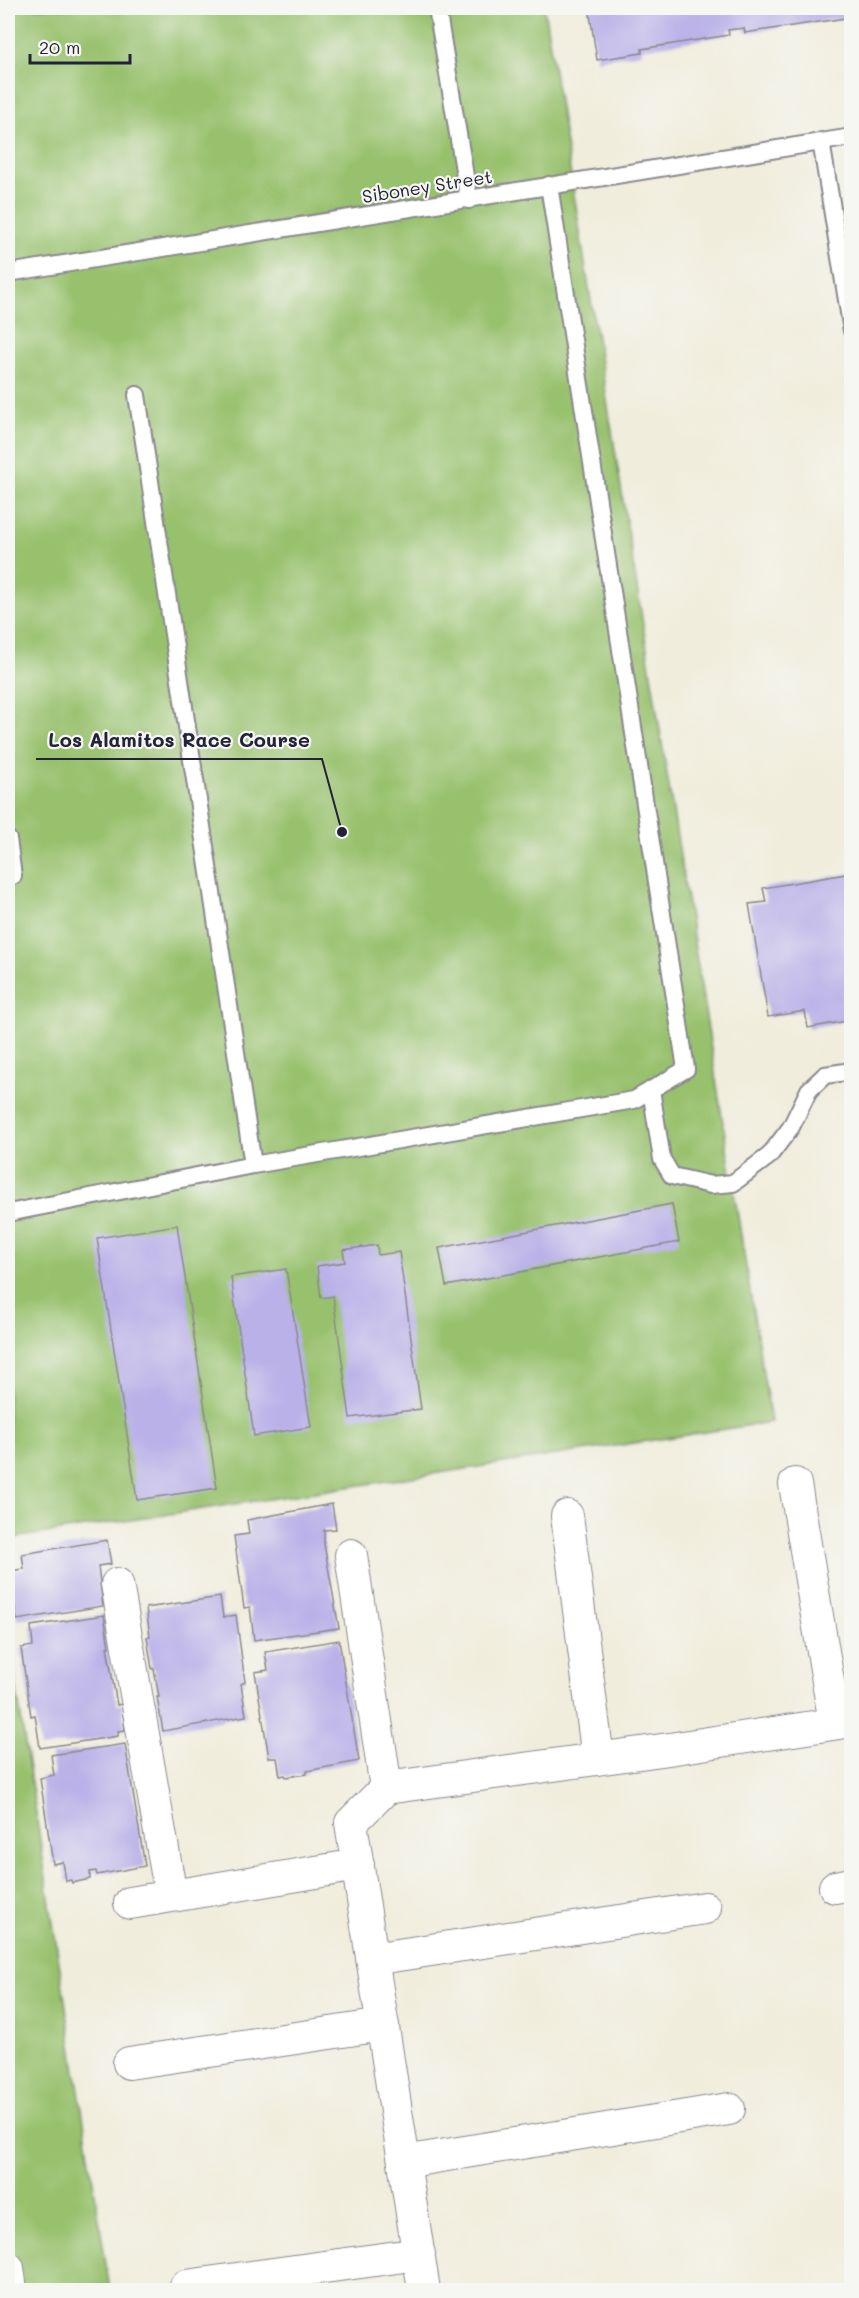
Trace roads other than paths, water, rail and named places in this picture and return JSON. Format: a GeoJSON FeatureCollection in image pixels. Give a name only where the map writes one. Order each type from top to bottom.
{"type":"FeatureCollection","features":[{"type":"Feature","properties":{"kind":"street"},"geometry":{"type":"LineString","coordinates":[[424,2290],[351,1823],[386,1788],[843,1722],[795,1484]]}},
{"type":"Feature","properties":{"kind":"street"},"geometry":{"type":"LineString","coordinates":[[567,1516],[598,1759]]}},
{"type":"Feature","properties":{"kind":"street"},"geometry":{"type":"LineString","coordinates":[[351,1554],[386,1788]]}},
{"type":"Feature","properties":{"kind":"street"},"geometry":{"type":"LineString","coordinates":[[117,1584],[171,1896]]}},
{"type":"Feature","properties":{"kind":"street"},"geometry":{"type":"LineString","coordinates":[[130,1903],[358,1864]]}},
{"type":"Feature","properties":{"kind":"street"},"geometry":{"type":"LineString","coordinates":[[372,1959],[705,1908]]}},
{"type":"Feature","properties":{"kind":"street"},"geometry":{"type":"LineString","coordinates":[[129,2063],[383,2025]]}},
{"type":"Feature","properties":{"kind":"street"},"geometry":{"type":"LineString","coordinates":[[404,2162],[729,2109]]}},
{"type":"Feature","properties":{"kind":"street"},"geometry":{"type":"LineString","coordinates":[[186,2286],[418,2254]]}},
{"type":"Feature","properties":{"kind":"street"},"geometry":{"type":"LineString","coordinates":[[8,2268],[11,2290]]}},
{"type":"Feature","properties":{"kind":"lane"},"geometry":{"type":"LineString","coordinates":[[437,8],[469,200]]}},
{"type":"Feature","properties":{"kind":"lane","name":"Siboney Street"},"geometry":{"type":"LineString","coordinates":[[8,273],[852,137]]}},
{"type":"Feature","properties":{"kind":"lane"},"geometry":{"type":"LineString","coordinates":[[821,141],[852,332]]}},
{"type":"Feature","properties":{"kind":"lane"},"geometry":{"type":"LineString","coordinates":[[8,1213],[253,1165],[634,1100],[686,1069],[549,185]]}},
{"type":"Feature","properties":{"kind":"lane"},"geometry":{"type":"LineString","coordinates":[[137,395],[253,1165]]}},
{"type":"Feature","properties":{"kind":"lane"},"geometry":{"type":"LineString","coordinates":[[8,839],[13,876],[8,877]]}},
{"type":"Feature","properties":{"kind":"lane"},"geometry":{"type":"LineString","coordinates":[[651,1090],[662,1159],[672,1176],[711,1185],[733,1183],[769,1156],[791,1127],[809,1090],[825,1075],[852,1071]]}},
{"type":"Feature","properties":{"kind":"place","name":"Los Alamitos Race Course"},"geometry":{"type":"Point","coordinates":[342,832]}}]}
